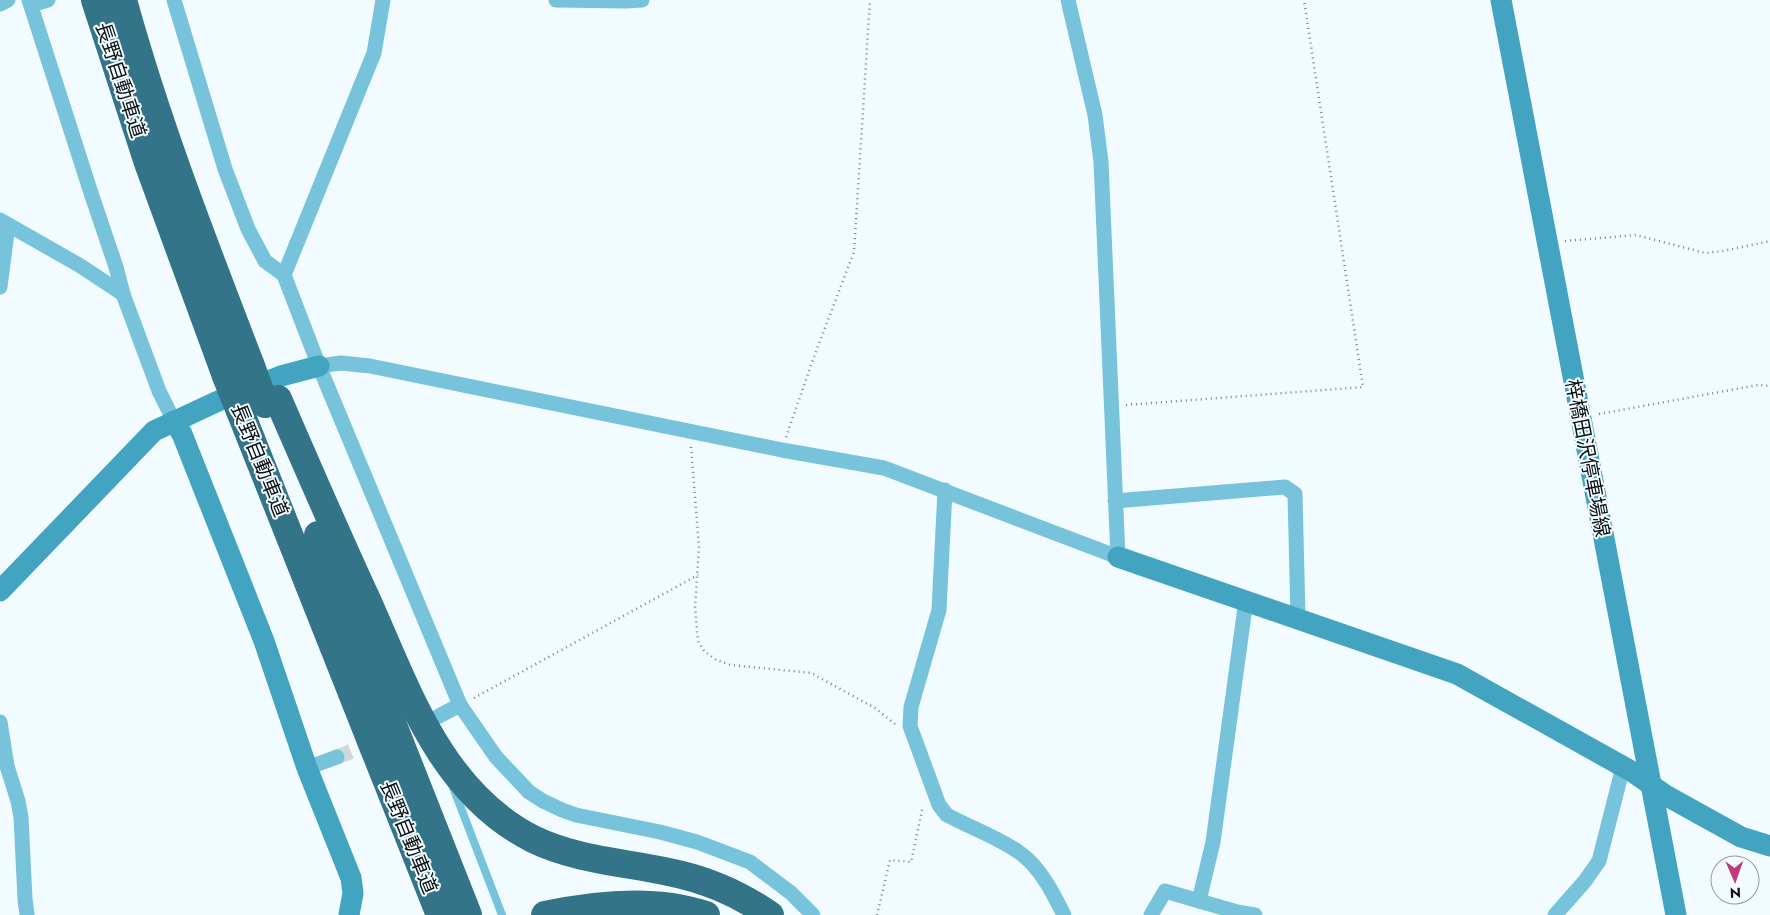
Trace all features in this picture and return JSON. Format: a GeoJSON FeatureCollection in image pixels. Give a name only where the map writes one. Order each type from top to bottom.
{"type":"FeatureCollection","features":[{"type":"Feature","properties":{"kind":"highway","name":"長野自動車道"},"geometry":{"type":"LineString","coordinates":[[95,0],[148,163],[226,376],[261,405],[384,700],[468,915]]}},
{"type":"Feature","properties":{"kind":"highway","name":"長野自動車道"},"geometry":{"type":"LineString","coordinates":[[123,0],[133,36],[208,252],[257,364],[261,405],[375,750],[440,915]]}},
{"type":"Feature","properties":{"kind":"highway"},"geometry":{"type":"LineString","coordinates":[[261,405],[326,510],[432,741],[464,784],[492,812],[513,828],[535,840],[582,856],[694,878],[722,887],[747,899],[770,915]]}},
{"type":"Feature","properties":{"kind":"highway"},"geometry":{"type":"LineString","coordinates":[[375,750],[427,915]]}},
{"type":"Feature","properties":{"kind":"highway"},"geometry":{"type":"LineString","coordinates":[[545,915],[606,906],[644,905],[682,909],[706,915]]}},
{"type":"Feature","properties":{"kind":"street"},"geometry":{"type":"LineString","coordinates":[[0,4],[8,0]]}},
{"type":"Feature","properties":{"kind":"street"},"geometry":{"type":"LineString","coordinates":[[48,0],[30,2],[116,267],[122,294],[160,391],[182,434],[264,640],[307,768],[351,878],[353,893],[349,915]]}},
{"type":"Feature","properties":{"kind":"street"},"geometry":{"type":"LineString","coordinates":[[174,0],[225,169],[248,229],[265,261],[284,275],[319,366],[460,705],[496,757],[529,792],[576,815],[660,832],[697,842],[750,862],[791,893],[813,915]]}},
{"type":"Feature","properties":{"kind":"street"},"geometry":{"type":"LineString","coordinates":[[284,275],[374,53],[382,0]]}},
{"type":"Feature","properties":{"kind":"street"},"geometry":{"type":"LineString","coordinates":[[556,0],[625,2],[642,0]]}},
{"type":"Feature","properties":{"kind":"street"},"geometry":{"type":"LineString","coordinates":[[1068,0],[1095,115],[1101,162],[1118,556]]}},
{"type":"Feature","properties":{"kind":"street","name":"梓橋田沢停車場線"},"geometry":{"type":"LineString","coordinates":[[1500,0],[1676,915]]}},
{"type":"Feature","properties":{"kind":"street"},"geometry":{"type":"LineString","coordinates":[[0,287],[4,222],[78,265],[122,294]]}},
{"type":"Feature","properties":{"kind":"street"},"geometry":{"type":"LineString","coordinates":[[1,587],[154,431],[281,376],[319,366],[341,363],[370,366],[782,450],[884,468],[1118,556],[1457,674],[1623,767],[1667,796],[1741,837],[1770,846]]}},
{"type":"Feature","properties":{"kind":"street"},"geometry":{"type":"LineString","coordinates":[[1115,501],[1285,486],[1295,494],[1298,618]]}},
{"type":"Feature","properties":{"kind":"street"},"geometry":{"type":"LineString","coordinates":[[945,490],[939,610],[910,707],[910,726],[939,804],[947,816],[1020,853],[1035,867],[1051,889],[1064,915]]}},
{"type":"Feature","properties":{"kind":"street"},"geometry":{"type":"LineString","coordinates":[[1199,901],[1213,842],[1246,600]]}},
{"type":"Feature","properties":{"kind":"street"},"geometry":{"type":"LineString","coordinates":[[438,716],[460,705]]}},
{"type":"Feature","properties":{"kind":"street"},"geometry":{"type":"LineString","coordinates":[[0,722],[7,766],[21,817],[24,899],[27,915]]}},
{"type":"Feature","properties":{"kind":"street"},"geometry":{"type":"LineString","coordinates":[[307,768],[337,757]]}},
{"type":"Feature","properties":{"kind":"street"},"geometry":{"type":"LineString","coordinates":[[1555,915],[1585,881],[1599,861],[1623,767]]}},
{"type":"Feature","properties":{"kind":"street"},"geometry":{"type":"LineString","coordinates":[[1151,915],[1165,891],[1237,912],[1255,915]]}},
{"type":"Feature","properties":{"kind":"lane"},"geometry":{"type":"LineString","coordinates":[[447,763],[452,787],[501,913]]}},
{"type":"Feature","properties":{"kind":"path"},"geometry":{"type":"LineString","coordinates":[[782,450],[815,354],[854,252],[870,0]]}},
{"type":"Feature","properties":{"kind":"path"},"geometry":{"type":"LineString","coordinates":[[1111,406],[1363,387],[1304,0]]}},
{"type":"Feature","properties":{"kind":"path"},"geometry":{"type":"LineString","coordinates":[[1547,244],[1569,240],[1636,234],[1705,253],[1723,252],[1770,241]]}},
{"type":"Feature","properties":{"kind":"path"},"geometry":{"type":"LineString","coordinates":[[1580,416],[1758,385],[1770,386]]}},
{"type":"Feature","properties":{"kind":"path"},"geometry":{"type":"LineString","coordinates":[[689,431],[699,547],[695,607],[698,641],[704,651],[716,660],[731,665],[811,673],[875,708],[891,720],[915,743]]}},
{"type":"Feature","properties":{"kind":"path"},"geometry":{"type":"LineString","coordinates":[[460,705],[698,575]]}},
{"type":"Feature","properties":{"kind":"path"},"geometry":{"type":"LineString","coordinates":[[877,915],[890,860],[911,862],[924,801],[931,784]]}},
{"type":"Feature","properties":{"kind":"tunnel"},"geometry":{"type":"LineString","coordinates":[[337,757],[377,741]]}}]}
